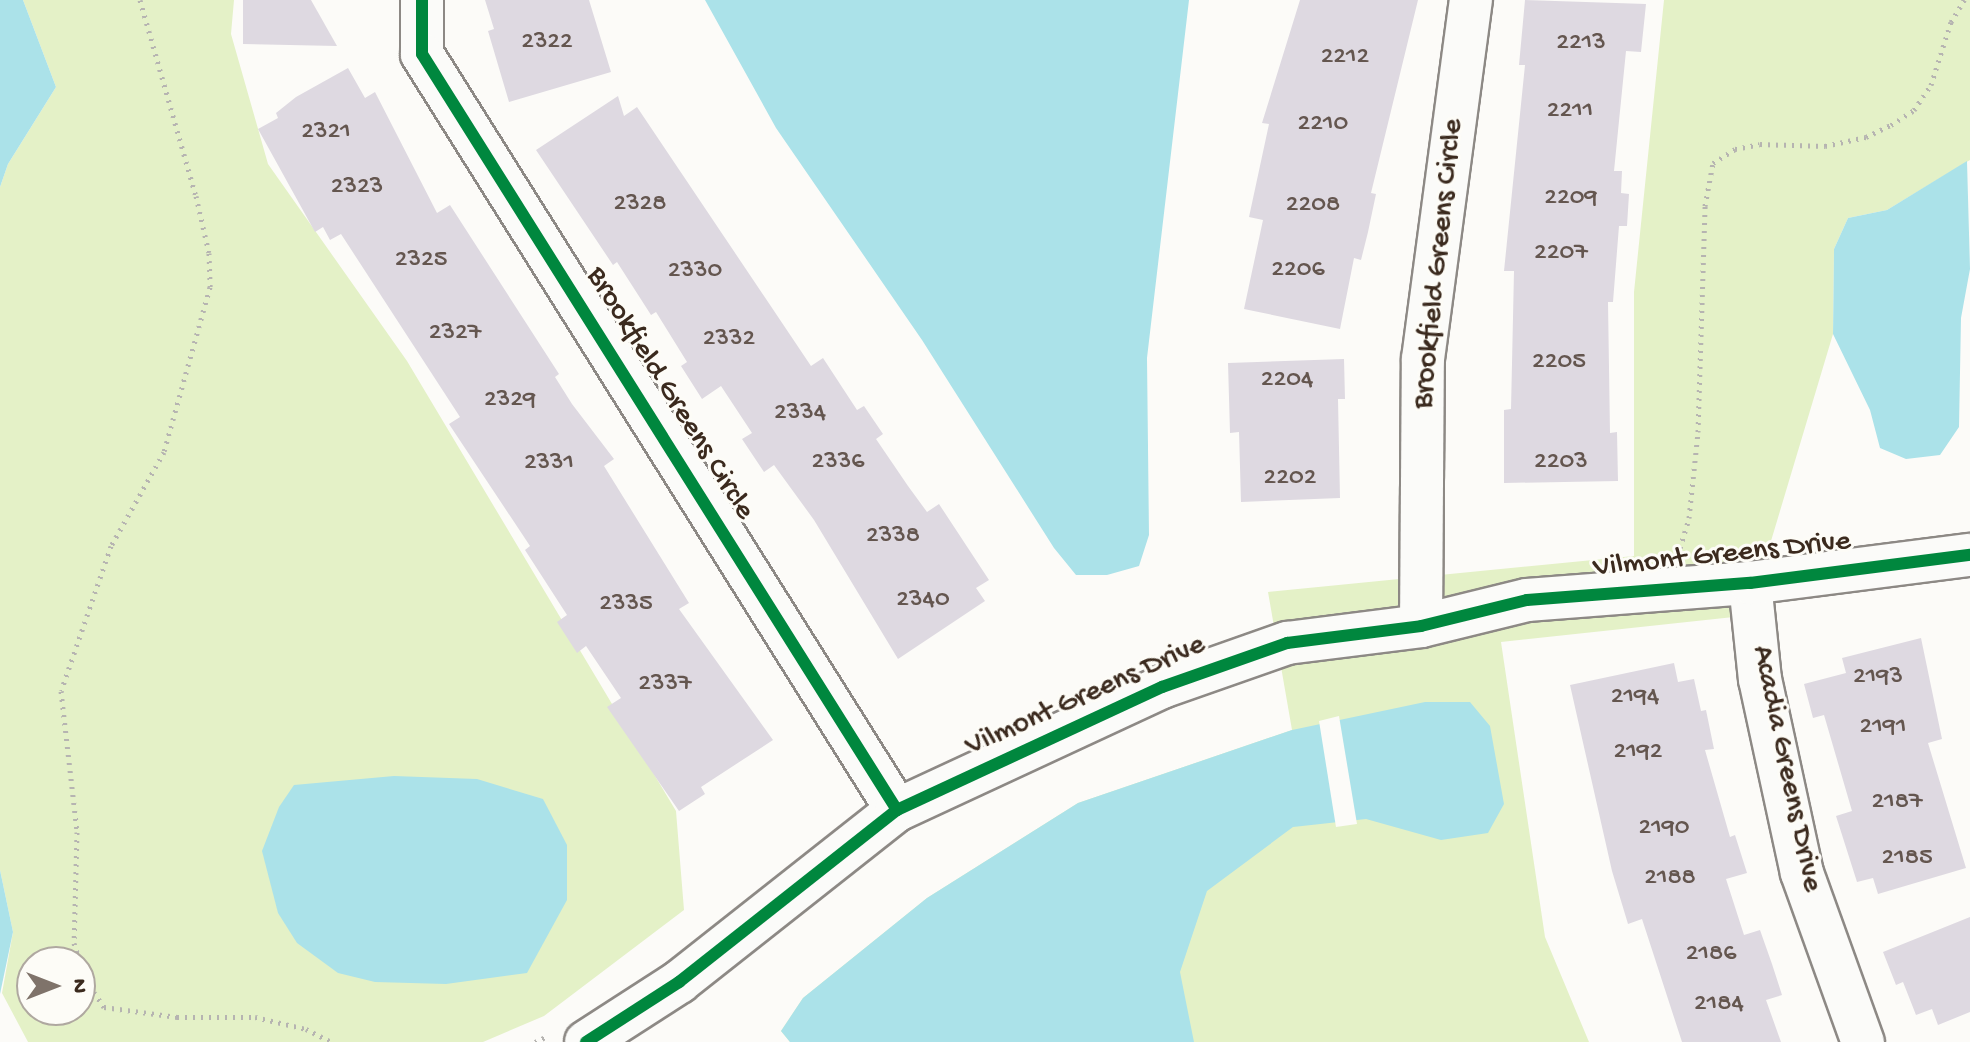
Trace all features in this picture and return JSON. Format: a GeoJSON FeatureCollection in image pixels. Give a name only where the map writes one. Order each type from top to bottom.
{"type":"FeatureCollection","features":[{"type":"Feature","properties":{"kind":"street","name":"Brookfield Greens Circle"},"geometry":{"type":"LineString","coordinates":[[422,0],[422,54],[897,810]]}},
{"type":"Feature","properties":{"kind":"street","name":"Brookfield Greens Circle"},"geometry":{"type":"LineString","coordinates":[[1421,626],[1423,359],[1471,0]]}},
{"type":"Feature","properties":{"kind":"street","name":"Vilmont Greens Drive"},"geometry":{"type":"LineString","coordinates":[[586,1042],[679,982],[897,810],[1189,677],[1287,643],[1421,626],[1527,600],[1750,583],[1970,555]]}},
{"type":"Feature","properties":{"kind":"street","name":"Acadia Greens Drive"},"geometry":{"type":"LineString","coordinates":[[1750,583],[1760,679],[1802,873],[1863,1042]]}},
{"type":"Feature","properties":{"kind":"path"},"geometry":{"type":"LineString","coordinates":[[140,0],[196,196],[209,253],[210,287],[164,452],[111,546],[61,691],[77,832],[74,943],[85,979],[104,1007],[177,1017],[255,1017],[306,1029],[332,1042]]}},
{"type":"Feature","properties":{"kind":"path"},"geometry":{"type":"LineString","coordinates":[[1674,555],[1689,518],[1698,432],[1705,206],[1713,163],[1735,149],[1760,144],[1825,146],[1891,125],[1914,110],[1931,85],[1951,22],[1964,0]]}},
{"type":"Feature","properties":{"kind":"green space"},"geometry":{"type":"Polygon","coordinates":[[[23,0],[234,0],[231,34],[268,164],[407,361],[676,811],[684,910],[544,1016],[483,1042],[28,1042],[20,1026],[96,1026],[96,946],[16,946],[16,1019],[2,993],[13,932],[0,870],[0,187],[8,164],[56,87],[23,0]]]}},
{"type":"Feature","properties":{"kind":"green space"},"geometry":{"type":"Polygon","coordinates":[[[1664,0],[1970,0],[1970,160],[1887,210],[1848,218],[1834,249],[1833,334],[1771,541],[1771,613],[1501,642],[1545,937],[1589,1042],[790,1042],[781,1031],[803,998],[927,898],[1078,803],[1292,730],[1268,592],[1634,556],[1634,292],[1664,0]]]}},
{"type":"Feature","properties":{"kind":"water"},"geometry":{"type":"Polygon","coordinates":[[[0,0],[23,0],[56,87],[8,164],[0,187],[0,0]]]}},
{"type":"Feature","properties":{"kind":"water"},"geometry":{"type":"Polygon","coordinates":[[[705,0],[1189,0],[1147,358],[1149,535],[1139,566],[1107,575],[1076,575],[1054,548],[922,340],[776,128],[705,0]]]}},
{"type":"Feature","properties":{"kind":"water"},"geometry":{"type":"Polygon","coordinates":[[[1967,161],[1970,269],[1961,318],[1959,427],[1940,455],[1906,459],[1880,448],[1870,410],[1833,334],[1834,249],[1848,218],[1887,210],[1967,161]]]}},
{"type":"Feature","properties":{"kind":"water"},"geometry":{"type":"Polygon","coordinates":[[[1425,702],[1470,702],[1490,726],[1504,804],[1488,833],[1441,840],[1366,819],[1293,827],[1207,891],[1180,972],[1194,1042],[790,1042],[781,1031],[803,998],[927,898],[1078,803],[1292,730],[1425,702]]]}},
{"type":"Feature","properties":{"kind":"water"},"geometry":{"type":"Polygon","coordinates":[[[394,776],[477,779],[543,799],[567,845],[567,900],[527,973],[446,984],[375,982],[338,973],[297,943],[278,913],[262,851],[279,807],[294,785],[394,776]]]}},
{"type":"Feature","properties":{"kind":"water"},"geometry":{"type":"Polygon","coordinates":[[[0,870],[13,932],[0,994],[0,870]]]}},
{"type":"Feature","properties":{"kind":"pier"},"geometry":{"type":"Polygon","coordinates":[[[1339,716],[1357,824],[1336,827],[1319,721],[1339,716]]]}},
{"type":"Feature","properties":{"kind":"building"},"geometry":{"type":"Polygon","coordinates":[[[243,0],[311,0],[337,46],[243,44],[243,0]]]}},
{"type":"Feature","properties":{"kind":"building"},"geometry":{"type":"Polygon","coordinates":[[[485,0],[589,0],[611,72],[509,102],[488,31],[494,29],[485,0]]]}},
{"type":"Feature","properties":{"kind":"building"},"geometry":{"type":"Polygon","coordinates":[[[1300,0],[1418,0],[1371,193],[1376,194],[1368,232],[1361,260],[1354,258],[1340,329],[1244,309],[1263,220],[1249,217],[1269,124],[1262,123],[1300,0]]]}},
{"type":"Feature","properties":{"kind":"building"},"geometry":{"type":"Polygon","coordinates":[[[1525,0],[1646,4],[1641,52],[1626,51],[1614,171],[1622,171],[1621,193],[1629,194],[1627,226],[1619,226],[1613,302],[1608,302],[1610,433],[1617,432],[1618,481],[1504,483],[1504,410],[1511,409],[1514,271],[1504,271],[1525,65],[1519,65],[1525,0]]]}},
{"type":"Feature","properties":{"kind":"building"},"geometry":{"type":"Polygon","coordinates":[[[348,68],[365,98],[375,92],[437,213],[450,205],[559,374],[555,377],[572,404],[614,459],[604,466],[689,603],[679,609],[773,740],[701,787],[705,794],[679,811],[607,707],[621,698],[586,646],[577,653],[557,622],[567,615],[525,550],[530,546],[449,424],[460,417],[341,234],[330,240],[323,227],[315,232],[258,129],[278,118],[276,113],[296,97],[348,68]]]}},
{"type":"Feature","properties":{"kind":"building"},"geometry":{"type":"Polygon","coordinates":[[[618,96],[624,116],[637,107],[811,366],[823,358],[857,410],[864,406],[883,434],[876,439],[908,486],[927,512],[939,504],[989,580],[976,588],[985,601],[898,659],[814,520],[774,465],[764,472],[742,439],[752,433],[721,386],[702,399],[681,366],[687,362],[656,312],[651,315],[617,262],[613,265],[536,150],[618,96]]]}},
{"type":"Feature","properties":{"kind":"building"},"geometry":{"type":"Polygon","coordinates":[[[1344,359],[1345,399],[1338,399],[1340,498],[1241,502],[1239,432],[1230,433],[1228,363],[1344,359]]]}},
{"type":"Feature","properties":{"kind":"building"},"geometry":{"type":"Polygon","coordinates":[[[1921,638],[1942,739],[1928,743],[1966,868],[1878,894],[1873,878],[1857,882],[1836,816],[1852,811],[1824,715],[1813,718],[1804,684],[1846,673],[1842,658],[1921,638]]]}},
{"type":"Feature","properties":{"kind":"building"},"geometry":{"type":"Polygon","coordinates":[[[1674,663],[1678,682],[1694,679],[1701,711],[1706,710],[1714,749],[1705,750],[1730,837],[1735,835],[1747,873],[1726,879],[1744,935],[1760,930],[1772,964],[1782,995],[1766,1000],[1781,1042],[1682,1042],[1642,919],[1628,924],[1612,871],[1570,685],[1674,663]]]}},
{"type":"Feature","properties":{"kind":"building"},"geometry":{"type":"Polygon","coordinates":[[[1970,917],[1970,1012],[1938,1025],[1932,1009],[1916,1015],[1903,982],[1896,985],[1883,952],[1970,917]]]}},
{"type":"Feature","properties":{"kind":"cycle path"},"geometry":{"type":"LineString","coordinates":[[422,0],[422,54],[897,810]]}},
{"type":"Feature","properties":{"kind":"cycle path"},"geometry":{"type":"LineString","coordinates":[[586,1042],[679,982],[897,810],[1162,687],[1287,643],[1421,626],[1527,600],[1750,583],[1970,555]]}}]}
